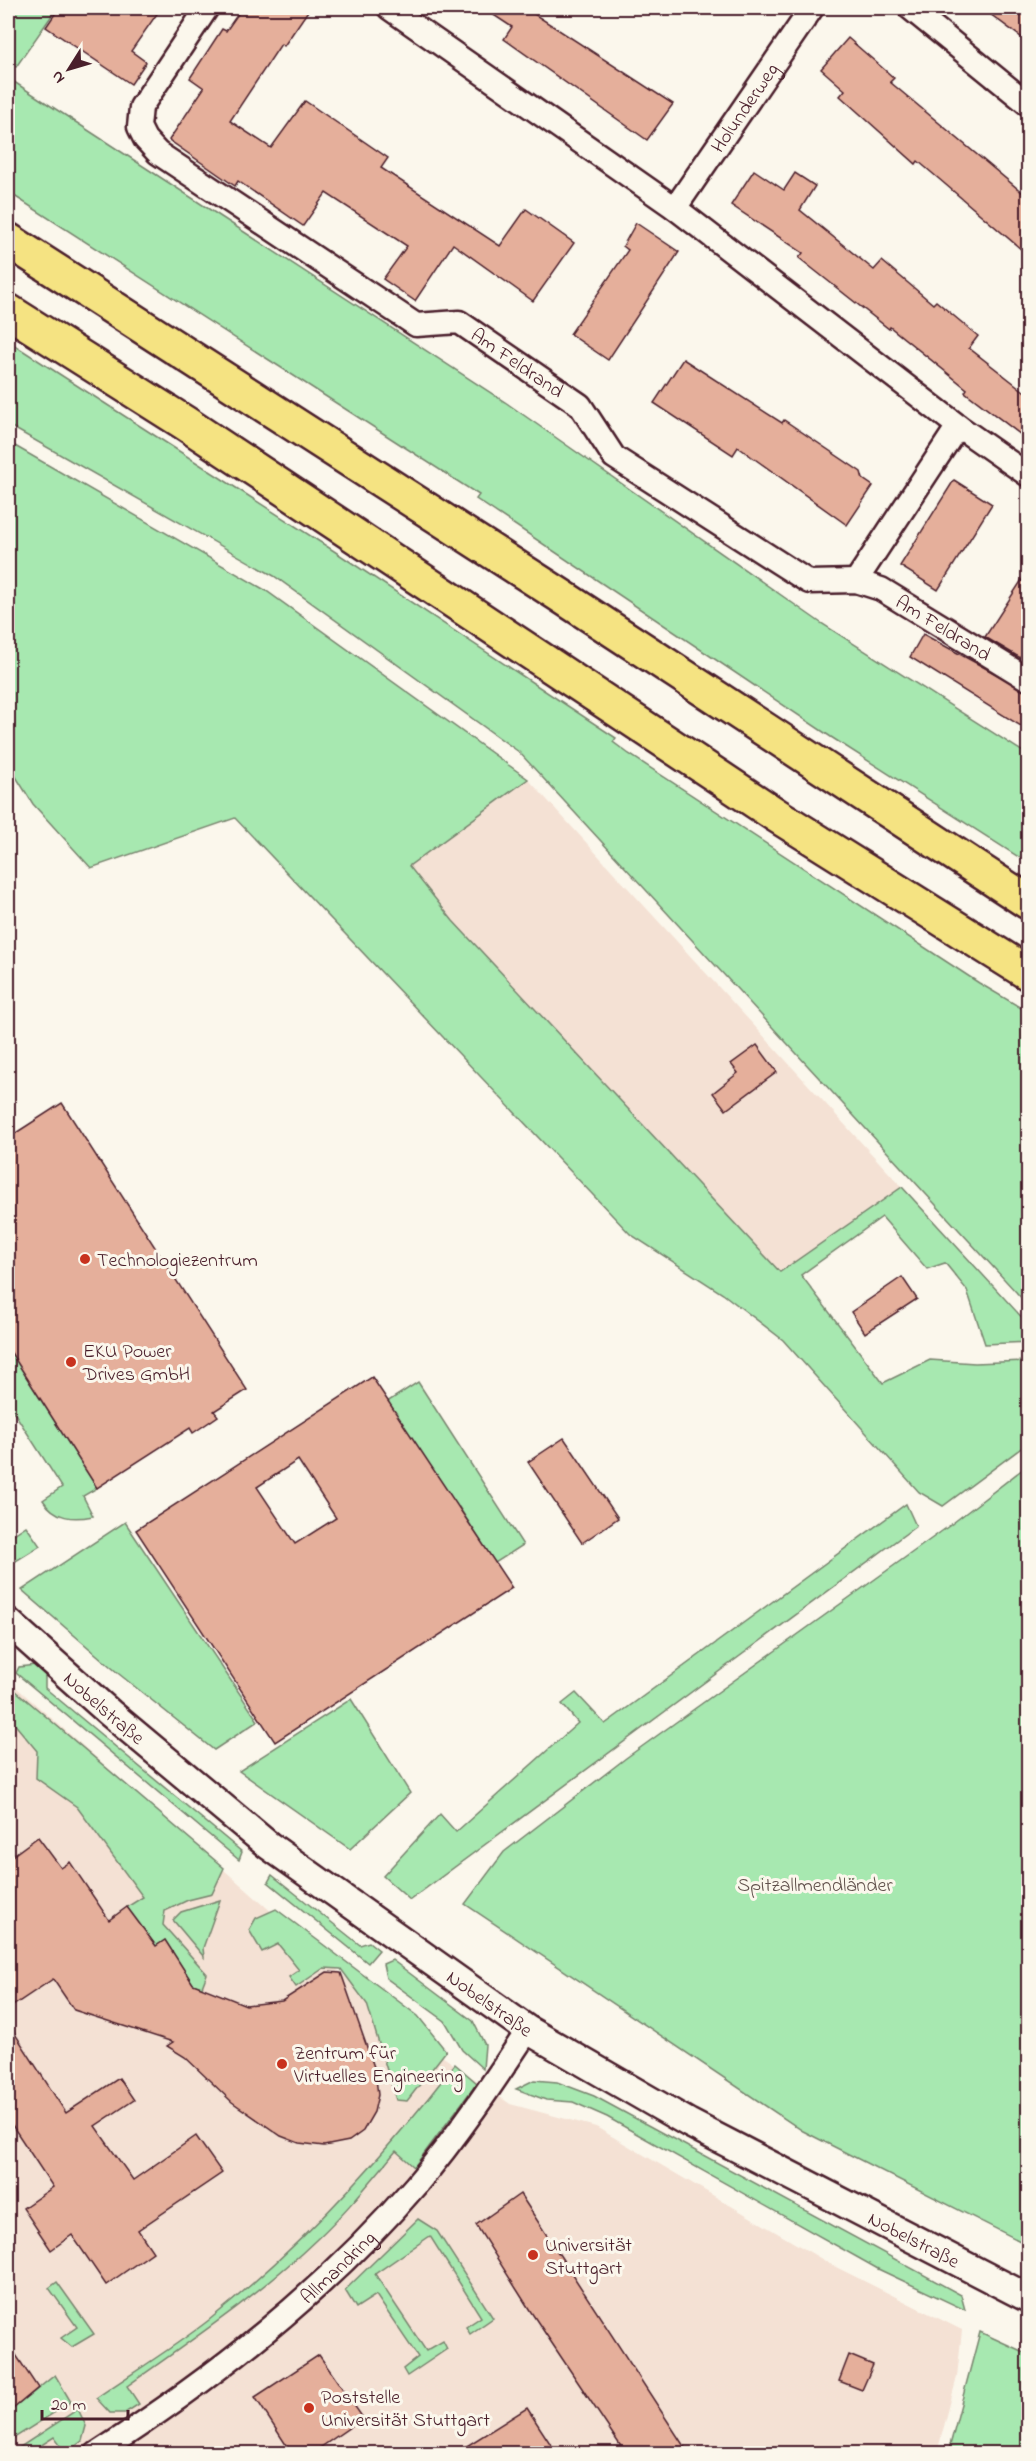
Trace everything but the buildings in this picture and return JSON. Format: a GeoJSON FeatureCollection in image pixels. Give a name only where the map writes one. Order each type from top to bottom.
{"type":"FeatureCollection","features":[{"type":"Feature","properties":{"kind":"highway"},"geometry":{"type":"LineString","coordinates":[[8,240],[558,594],[1029,902]]}},
{"type":"Feature","properties":{"kind":"highway"},"geometry":{"type":"LineString","coordinates":[[8,311],[205,436],[776,815],[1029,973]]}},
{"type":"Feature","properties":{"kind":"street","name":"Am Feldrand"},"geometry":{"type":"LineString","coordinates":[[207,8],[141,107],[139,127],[145,140],[158,153],[416,325],[459,322],[580,405],[614,457],[809,582],[856,581],[881,589],[1029,679]]}},
{"type":"Feature","properties":{"kind":"street"},"geometry":{"type":"LineString","coordinates":[[389,8],[675,208],[958,426],[1029,475]]}},
{"type":"Feature","properties":{"kind":"street","name":"Holunderweg"},"geometry":{"type":"LineString","coordinates":[[675,208],[812,8]]}},
{"type":"Feature","properties":{"kind":"street"},"geometry":{"type":"LineString","coordinates":[[910,8],[1029,104]]}},
{"type":"Feature","properties":{"kind":"street"},"geometry":{"type":"LineString","coordinates":[[856,581],[958,426]]}},
{"type":"Feature","properties":{"kind":"street","name":"Nobelstraße"},"geometry":{"type":"LineString","coordinates":[[8,1622],[110,1713],[268,1845],[528,2030],[689,2123],[982,2277],[1029,2298]]}},
{"type":"Feature","properties":{"kind":"street","name":"Allmandring"},"geometry":{"type":"LineString","coordinates":[[96,2454],[179,2398],[254,2343],[324,2281],[417,2184],[492,2085],[528,2030]]}},
{"type":"Feature","properties":{"kind":"shaded area"},"geometry":{"type":"Polygon","coordinates":[[[528,779],[902,1187],[780,1272],[453,921],[408,866],[528,779]]]}},
{"type":"Feature","properties":{"kind":"shaded area"},"geometry":{"type":"Polygon","coordinates":[[[8,1680],[439,2059],[442,2056],[510,2104],[596,2127],[832,2265],[962,2330],[957,2377],[937,2453],[8,2453],[8,1680]]]}},
{"type":"Feature","properties":{"kind":"green space"},"geometry":{"type":"Polygon","coordinates":[[[8,8],[57,8],[16,67],[8,62],[8,8]]]}},
{"type":"Feature","properties":{"kind":"green space"},"geometry":{"type":"Polygon","coordinates":[[[8,78],[505,402],[821,623],[1028,755],[1028,863],[831,737],[476,499],[479,495],[8,192],[8,78]]]}},
{"type":"Feature","properties":{"kind":"green space"},"geometry":{"type":"Polygon","coordinates":[[[8,341],[334,551],[616,738],[613,742],[629,754],[979,983],[1028,1012],[1028,1305],[519,752],[274,576],[8,425],[8,341]]]}},
{"type":"Feature","properties":{"kind":"green space"},"geometry":{"type":"Polygon","coordinates":[[[8,442],[265,590],[528,779],[409,866],[453,921],[780,1272],[902,1187],[1028,1324],[1028,1342],[985,1344],[967,1290],[945,1263],[927,1269],[882,1217],[801,1275],[883,1383],[930,1360],[975,1363],[1028,1361],[1028,1443],[943,1506],[919,1492],[783,1340],[723,1294],[630,1234],[235,818],[91,868],[33,804],[8,764],[8,442]]]}},
{"type":"Feature","properties":{"kind":"green space"},"geometry":{"type":"Polygon","coordinates":[[[8,1348],[97,1488],[83,1496],[93,1516],[65,1517],[53,1511],[43,1500],[62,1487],[8,1403],[8,1348]]]}},
{"type":"Feature","properties":{"kind":"green space"},"geometry":{"type":"Polygon","coordinates":[[[418,1382],[523,1545],[495,1563],[459,1507],[319,1598],[387,1402],[418,1382]]]}},
{"type":"Feature","properties":{"kind":"green space","name":"Spitzallmendländer"},"geometry":{"type":"Polygon","coordinates":[[[1028,1465],[1028,2245],[803,2131],[465,1904],[504,1852],[626,1758],[949,1526],[1028,1465]]]}},
{"type":"Feature","properties":{"kind":"green space"},"geometry":{"type":"Polygon","coordinates":[[[906,1504],[916,1526],[410,1900],[383,1876],[440,1814],[456,1832],[578,1723],[562,1704],[576,1693],[605,1724],[906,1504]]]}},
{"type":"Feature","properties":{"kind":"green space"},"geometry":{"type":"Polygon","coordinates":[[[125,1522],[258,1721],[214,1750],[119,1674],[22,1590],[125,1522]]]}},
{"type":"Feature","properties":{"kind":"green space"},"geometry":{"type":"Polygon","coordinates":[[[26,1526],[40,1546],[8,1566],[8,1538],[26,1526]]]}},
{"type":"Feature","properties":{"kind":"green space"},"geometry":{"type":"Polygon","coordinates":[[[35,1665],[45,1674],[45,1688],[242,1852],[239,1860],[16,1673],[19,1667],[35,1665]]]}},
{"type":"Feature","properties":{"kind":"green space"},"geometry":{"type":"Polygon","coordinates":[[[8,1691],[16,1691],[224,1868],[212,1894],[188,1900],[165,1911],[163,1925],[207,1974],[202,1987],[193,1984],[165,1940],[156,1946],[127,1907],[143,1897],[77,1807],[36,1778],[37,1751],[8,1716],[8,1691]]]}},
{"type":"Feature","properties":{"kind":"green space"},"geometry":{"type":"Polygon","coordinates":[[[351,1699],[410,1793],[350,1849],[239,1771],[351,1699]]]}},
{"type":"Feature","properties":{"kind":"green space"},"geometry":{"type":"Polygon","coordinates":[[[272,1875],[360,1945],[369,1942],[379,1950],[368,1963],[268,1882],[272,1875]]]}},
{"type":"Feature","properties":{"kind":"green space"},"geometry":{"type":"Polygon","coordinates":[[[220,1900],[203,1948],[204,1957],[173,1920],[181,1912],[220,1900]]]}},
{"type":"Feature","properties":{"kind":"green space"},"geometry":{"type":"Polygon","coordinates":[[[276,1909],[418,2016],[446,2051],[407,2101],[396,2100],[367,2004],[341,1969],[324,1968],[296,1987],[289,1977],[299,1970],[278,1944],[262,1952],[249,1930],[256,1918],[276,1909]]]}},
{"type":"Feature","properties":{"kind":"green space"},"geometry":{"type":"Polygon","coordinates":[[[392,1960],[473,2021],[485,2045],[483,2069],[462,2050],[445,2021],[386,1978],[383,1964],[392,1960]]]}},
{"type":"Feature","properties":{"kind":"green space"},"geometry":{"type":"Polygon","coordinates":[[[455,2064],[477,2083],[414,2167],[396,2151],[337,2219],[294,2260],[224,2316],[127,2386],[139,2404],[125,2413],[110,2413],[96,2398],[209,2320],[277,2262],[370,2167],[455,2064]]]}},
{"type":"Feature","properties":{"kind":"green space"},"geometry":{"type":"Polygon","coordinates":[[[534,2080],[557,2082],[594,2096],[961,2295],[965,2310],[878,2269],[607,2117],[573,2102],[546,2100],[516,2089],[534,2080]]]}},
{"type":"Feature","properties":{"kind":"green space"},"geometry":{"type":"Polygon","coordinates":[[[418,2219],[437,2231],[493,2318],[470,2334],[466,2327],[481,2317],[430,2236],[375,2274],[426,2351],[443,2341],[447,2349],[407,2376],[403,2369],[418,2357],[376,2295],[356,2308],[345,2290],[418,2219]]]}},
{"type":"Feature","properties":{"kind":"green space"},"geometry":{"type":"Polygon","coordinates":[[[57,2282],[94,2334],[72,2347],[61,2338],[77,2327],[49,2288],[57,2282]]]}},
{"type":"Feature","properties":{"kind":"green space"},"geometry":{"type":"Polygon","coordinates":[[[980,2332],[1028,2354],[1028,2453],[948,2453],[980,2332]]]}},
{"type":"Feature","properties":{"kind":"green space"},"geometry":{"type":"Polygon","coordinates":[[[55,2375],[71,2402],[8,2442],[8,2413],[55,2375]]]}},
{"type":"Feature","properties":{"kind":"green space"},"geometry":{"type":"Polygon","coordinates":[[[78,2409],[86,2426],[82,2441],[66,2453],[54,2437],[29,2453],[11,2453],[78,2409]]]}},
{"type":"Feature","properties":{"kind":"place","name":"Technologiezentrum"},"geometry":{"type":"Point","coordinates":[85,1259]}},
{"type":"Feature","properties":{"kind":"place","name":"EKU Power Drives GmbH"},"geometry":{"type":"Point","coordinates":[71,1362]}},
{"type":"Feature","properties":{"kind":"place","name":"Zentrum für Virtuelles Engineering"},"geometry":{"type":"Point","coordinates":[282,2064]}},
{"type":"Feature","properties":{"kind":"place","name":"Universität Stuttgart"},"geometry":{"type":"Point","coordinates":[533,2255]}},
{"type":"Feature","properties":{"kind":"place","name":"Poststelle Universität Stuttgart"},"geometry":{"type":"Point","coordinates":[309,2408]}}]}
